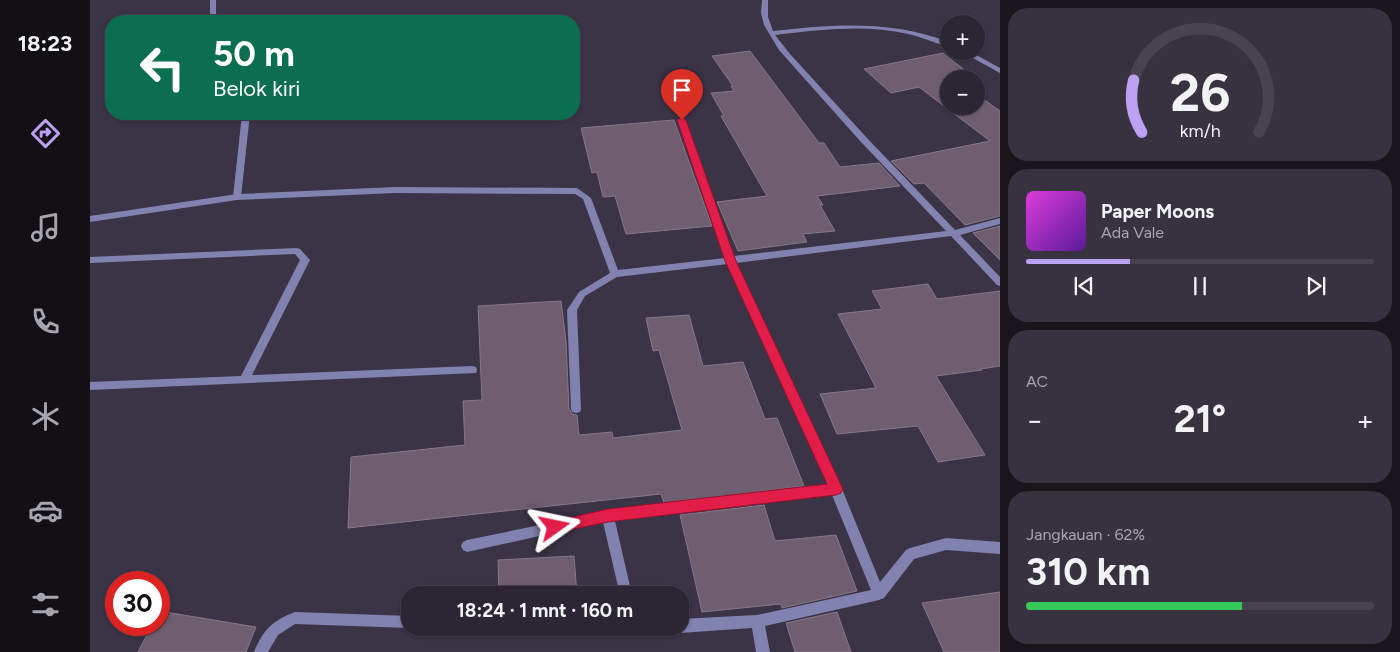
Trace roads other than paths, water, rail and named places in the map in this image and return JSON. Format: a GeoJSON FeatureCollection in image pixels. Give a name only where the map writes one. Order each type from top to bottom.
{"type":"FeatureCollection","features":[{"type":"Feature","properties":{"kind":"street"},"geometry":{"type":"LineString","coordinates":[[213,0],[213,15]]}},
{"type":"Feature","properties":{"kind":"street"},"geometry":{"type":"LineString","coordinates":[[765,0],[764,16],[771,33],[832,105],[892,170],[955,233],[1000,283]]}},
{"type":"Feature","properties":{"kind":"street"},"geometry":{"type":"LineString","coordinates":[[771,33],[831,26],[874,26],[903,31],[940,41]]}},
{"type":"Feature","properties":{"kind":"street"},"geometry":{"type":"LineString","coordinates":[[980,60],[1000,71]]}},
{"type":"Feature","properties":{"kind":"street"},"geometry":{"type":"LineString","coordinates":[[237,197],[245,120]]}},
{"type":"Feature","properties":{"kind":"street"},"geometry":{"type":"LineString","coordinates":[[682,120],[731,261],[836,489],[879,594]]}},
{"type":"Feature","properties":{"kind":"street"},"geometry":{"type":"LineString","coordinates":[[90,218],[237,197],[395,190],[577,191],[587,198],[615,274]]}},
{"type":"Feature","properties":{"kind":"street"},"geometry":{"type":"LineString","coordinates":[[576,409],[572,310],[582,294],[615,274],[955,233],[1000,221]]}},
{"type":"Feature","properties":{"kind":"street"},"geometry":{"type":"LineString","coordinates":[[90,260],[297,251],[305,260],[244,380]]}},
{"type":"Feature","properties":{"kind":"street"},"geometry":{"type":"LineString","coordinates":[[90,386],[472,370]]}},
{"type":"Feature","properties":{"kind":"street"},"geometry":{"type":"LineString","coordinates":[[467,546],[608,516],[836,489]]}},
{"type":"Feature","properties":{"kind":"street"},"geometry":{"type":"LineString","coordinates":[[608,516],[624,586]]}},
{"type":"Feature","properties":{"kind":"street"},"geometry":{"type":"LineString","coordinates":[[689,625],[757,621],[879,594],[910,554],[946,544],[1000,548]]}},
{"type":"Feature","properties":{"kind":"street"},"geometry":{"type":"LineString","coordinates":[[261,652],[270,632],[282,623],[295,618],[401,622]]}},
{"type":"Feature","properties":{"kind":"street"},"geometry":{"type":"LineString","coordinates":[[757,621],[763,652]]}}]}
